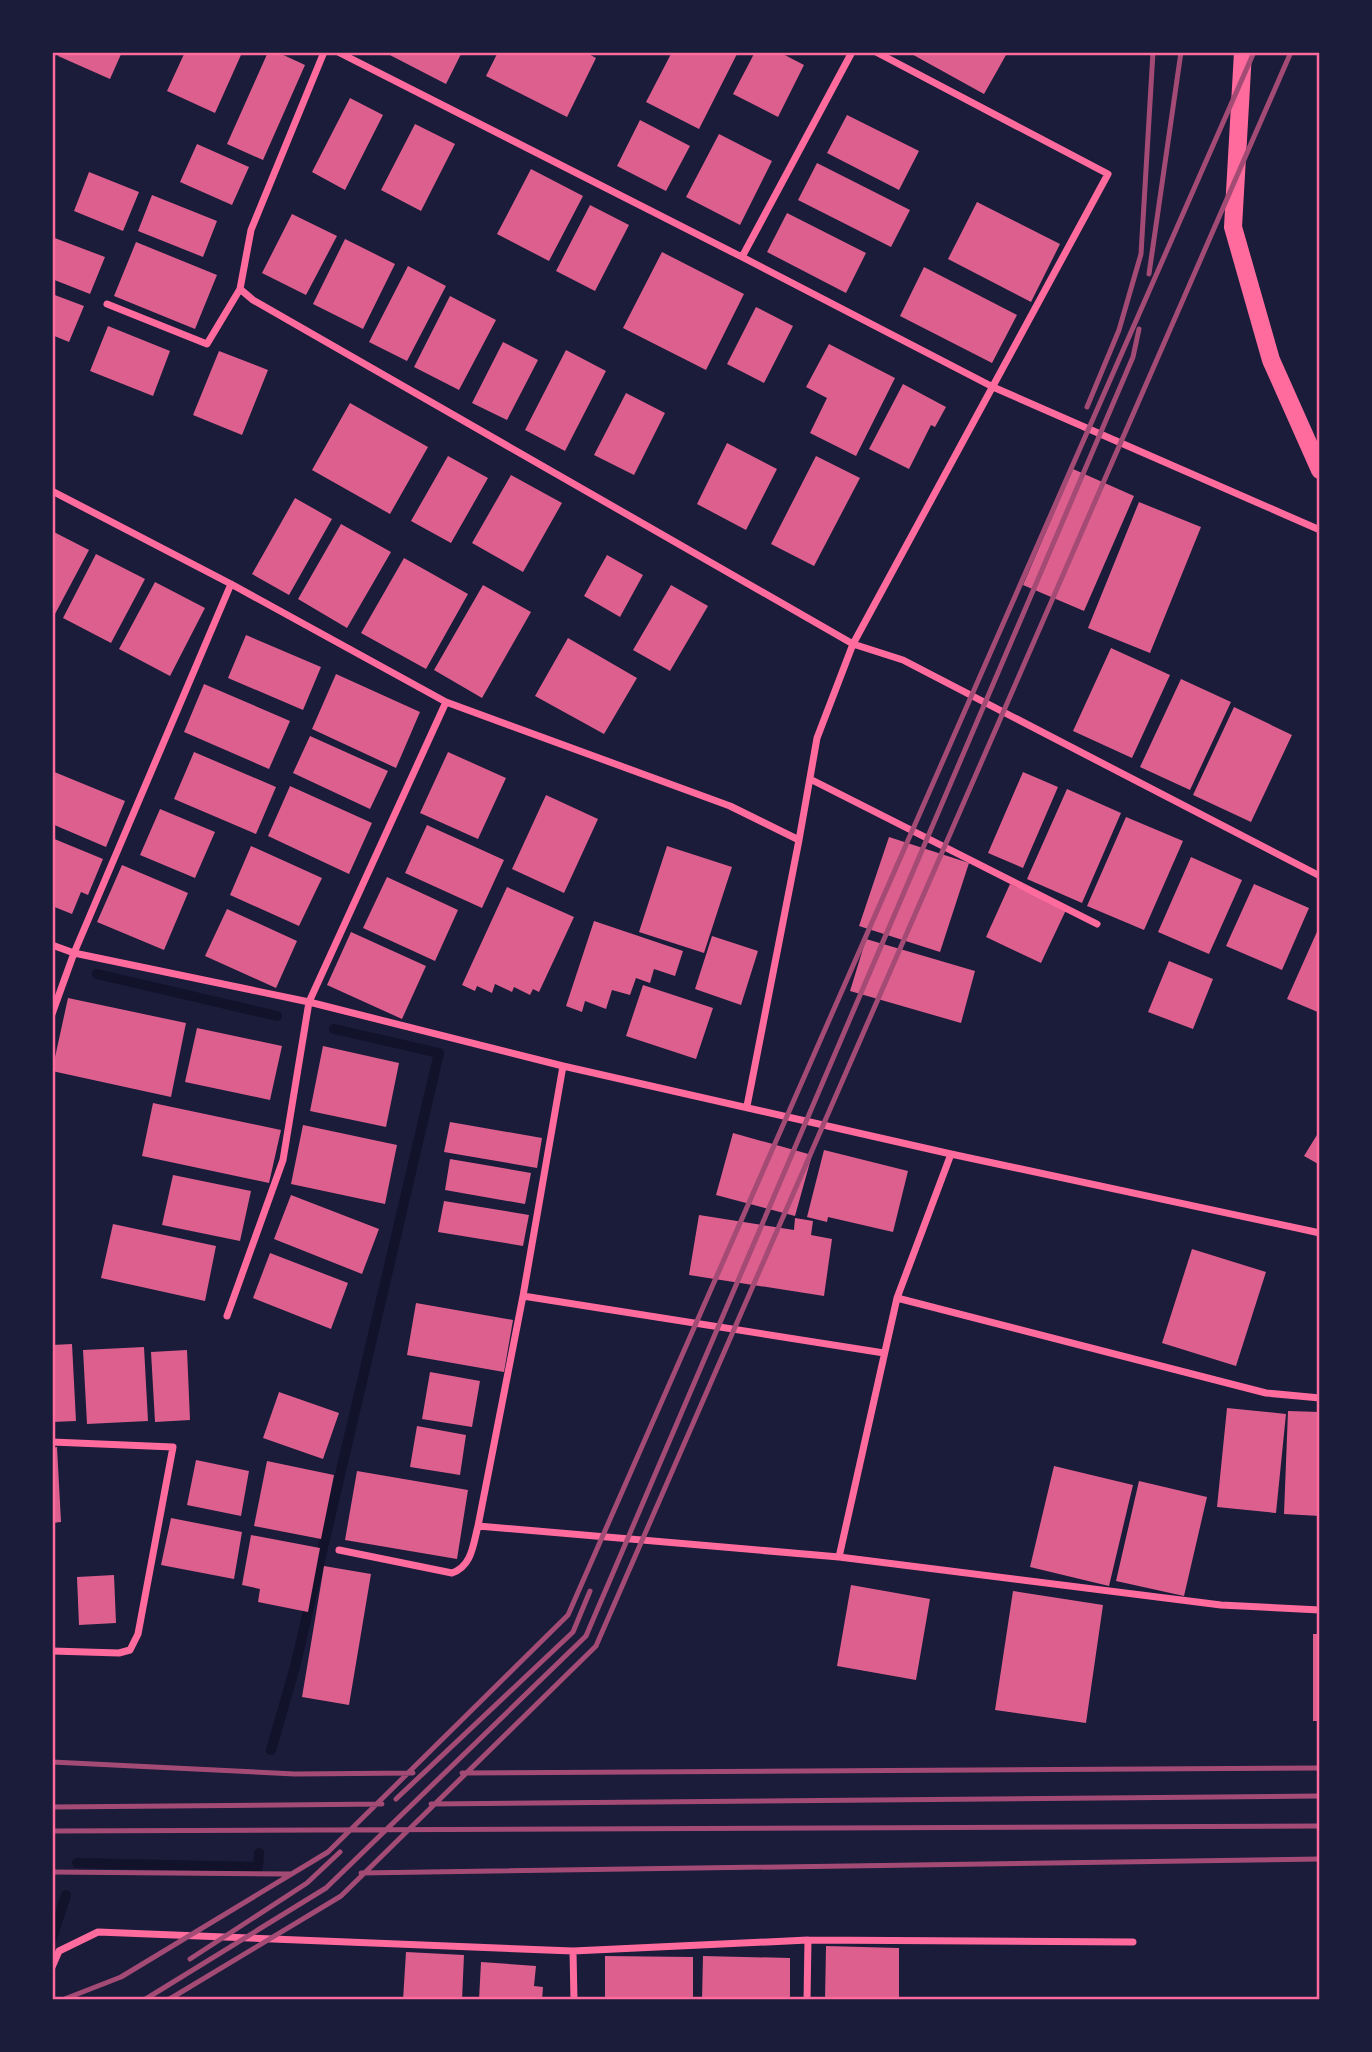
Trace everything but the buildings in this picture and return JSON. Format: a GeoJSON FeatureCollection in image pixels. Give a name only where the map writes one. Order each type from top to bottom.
{"type":"FeatureCollection","features":[{"type":"Feature","properties":{"kind":"main road"},"geometry":{"type":"LineString","coordinates":[[1243,52],[1233,227],[1271,360],[1320,470]]}},
{"type":"Feature","properties":{"kind":"street"},"geometry":{"type":"LineString","coordinates":[[107,303],[207,344],[240,289],[251,230],[324,52]]}},
{"type":"Feature","properties":{"kind":"street"},"geometry":{"type":"LineString","coordinates":[[338,52],[993,387],[1320,530]]}},
{"type":"Feature","properties":{"kind":"street"},"geometry":{"type":"LineString","coordinates":[[742,257],[852,52]]}},
{"type":"Feature","properties":{"kind":"street"},"geometry":{"type":"LineString","coordinates":[[747,1106],[817,738],[853,644],[1108,174],[876,52]]}},
{"type":"Feature","properties":{"kind":"street"},"geometry":{"type":"LineString","coordinates":[[240,289],[272,312],[853,644],[904,660],[1320,876]]}},
{"type":"Feature","properties":{"kind":"street"},"geometry":{"type":"LineString","coordinates":[[52,491],[231,584],[446,702],[730,806],[799,840]]}},
{"type":"Feature","properties":{"kind":"street"},"geometry":{"type":"LineString","coordinates":[[52,1014],[74,953],[231,584]]}},
{"type":"Feature","properties":{"kind":"street"},"geometry":{"type":"LineString","coordinates":[[227,1316],[284,1160],[309,1002],[446,702]]}},
{"type":"Feature","properties":{"kind":"street"},"geometry":{"type":"LineString","coordinates":[[810,779],[1097,923]]}},
{"type":"Feature","properties":{"kind":"street"},"geometry":{"type":"LineString","coordinates":[[52,945],[74,953],[309,1002],[563,1066],[951,1154],[1320,1233]]}},
{"type":"Feature","properties":{"kind":"street"},"geometry":{"type":"LineString","coordinates":[[339,1550],[452,1573],[463,1569],[470,1559],[523,1296],[563,1066]]}},
{"type":"Feature","properties":{"kind":"street"},"geometry":{"type":"LineString","coordinates":[[839,1557],[897,1298],[951,1154]]}},
{"type":"Feature","properties":{"kind":"street"},"geometry":{"type":"LineString","coordinates":[[523,1296],[884,1353]]}},
{"type":"Feature","properties":{"kind":"street"},"geometry":{"type":"LineString","coordinates":[[897,1298],[1266,1393],[1320,1398]]}},
{"type":"Feature","properties":{"kind":"street"},"geometry":{"type":"LineString","coordinates":[[52,1442],[173,1447],[138,1634],[130,1650],[119,1653],[52,1651]]}},
{"type":"Feature","properties":{"kind":"street"},"geometry":{"type":"LineString","coordinates":[[478,1526],[839,1557],[1221,1605],[1320,1609]]}},
{"type":"Feature","properties":{"kind":"street"},"geometry":{"type":"LineString","coordinates":[[52,1967],[60,1951],[98,1931],[573,1951],[808,1940],[1133,1942]]}},
{"type":"Feature","properties":{"kind":"street"},"geometry":{"type":"LineString","coordinates":[[807,2000],[808,1940]]}},
{"type":"Feature","properties":{"kind":"street"},"geometry":{"type":"LineString","coordinates":[[573,1951],[574,2000]]}},
{"type":"Feature","properties":{"kind":"waterway"},"geometry":{"type":"LineString","coordinates":[[97,974],[277,1016]]}},
{"type":"Feature","properties":{"kind":"waterway"},"geometry":{"type":"LineString","coordinates":[[271,1750],[295,1667],[439,1053],[334,1029]]}},
{"type":"Feature","properties":{"kind":"waterway"},"geometry":{"type":"LineString","coordinates":[[77,1863],[258,1867],[259,1853]]}},
{"type":"Feature","properties":{"kind":"waterway"},"geometry":{"type":"LineString","coordinates":[[52,1938],[66,1895]]}},
{"type":"Feature","properties":{"kind":"railway"},"geometry":{"type":"LineString","coordinates":[[1087,407],[1119,330],[1141,254],[1153,52]]}},
{"type":"Feature","properties":{"kind":"railway"},"geometry":{"type":"LineString","coordinates":[[1149,274],[1181,52]]}},
{"type":"Feature","properties":{"kind":"railway"},"geometry":{"type":"LineString","coordinates":[[62,2000],[121,1977],[328,1852],[568,1615],[1254,52]]}},
{"type":"Feature","properties":{"kind":"railway"},"geometry":{"type":"LineString","coordinates":[[168,2000],[341,1896],[596,1646],[1291,52]]}},
{"type":"Feature","properties":{"kind":"railway"},"geometry":{"type":"LineString","coordinates":[[144,2000],[326,1888],[586,1636],[1133,357],[1139,329]]}},
{"type":"Feature","properties":{"kind":"railway"},"geometry":{"type":"LineString","coordinates":[[396,1799],[573,1632],[590,1591]]}},
{"type":"Feature","properties":{"kind":"railway"},"geometry":{"type":"LineString","coordinates":[[52,1762],[295,1774],[413,1773]]}},
{"type":"Feature","properties":{"kind":"railway"},"geometry":{"type":"LineString","coordinates":[[462,1773],[1320,1768]]}},
{"type":"Feature","properties":{"kind":"railway"},"geometry":{"type":"LineString","coordinates":[[431,1804],[1320,1796]]}},
{"type":"Feature","properties":{"kind":"railway"},"geometry":{"type":"LineString","coordinates":[[52,1807],[382,1804]]}},
{"type":"Feature","properties":{"kind":"railway"},"geometry":{"type":"LineString","coordinates":[[52,1831],[1320,1826]]}},
{"type":"Feature","properties":{"kind":"railway"},"geometry":{"type":"LineString","coordinates":[[190,1959],[307,1883],[340,1852]]}},
{"type":"Feature","properties":{"kind":"railway"},"geometry":{"type":"LineString","coordinates":[[361,1873],[1320,1859]]}},
{"type":"Feature","properties":{"kind":"railway"},"geometry":{"type":"LineString","coordinates":[[52,1872],[291,1874]]}}]}
